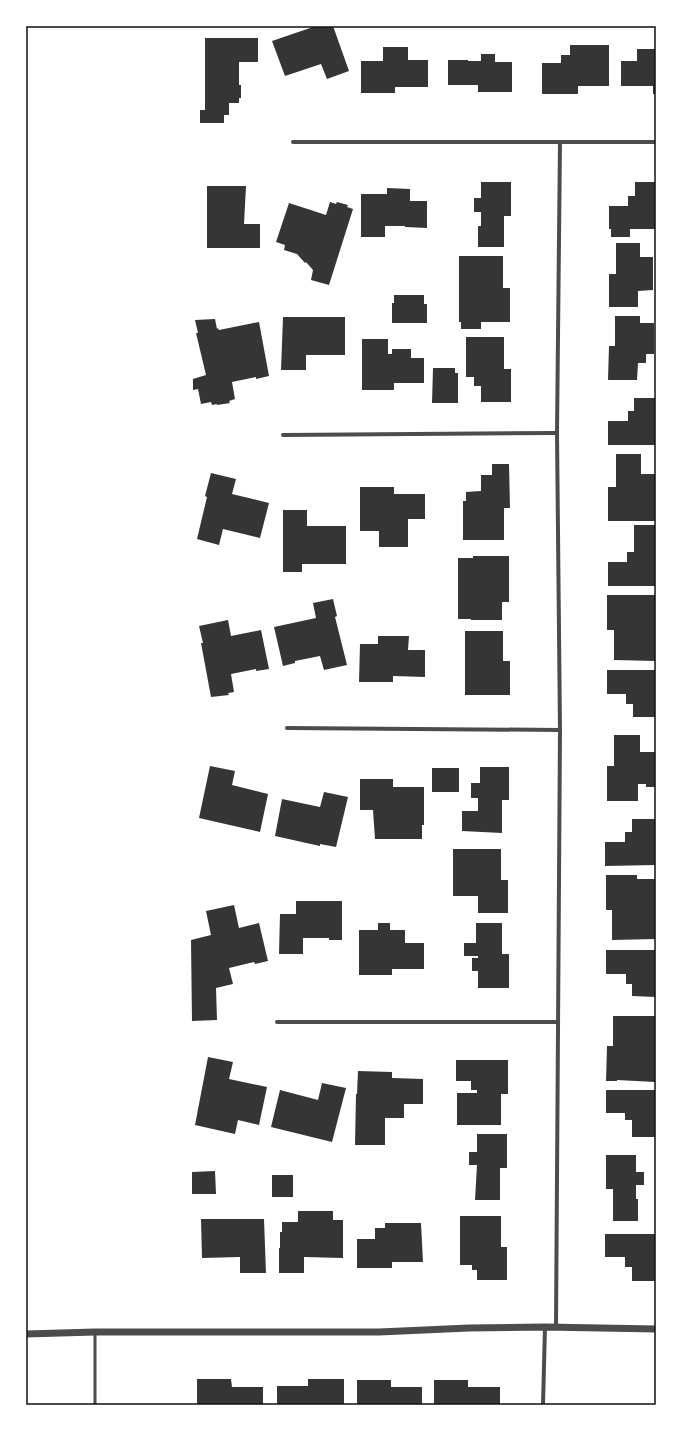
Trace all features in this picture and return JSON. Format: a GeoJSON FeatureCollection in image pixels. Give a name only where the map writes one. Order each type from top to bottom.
{"type":"FeatureCollection","features":[{"type":"Feature","properties":{"kind":"street"},"geometry":{"type":"LineString","coordinates":[[293,142],[656,142]]}},
{"type":"Feature","properties":{"kind":"street"},"geometry":{"type":"LineString","coordinates":[[556,1327],[560,730],[557,432],[560,142]]}},
{"type":"Feature","properties":{"kind":"street"},"geometry":{"type":"LineString","coordinates":[[283,435],[557,432]]}},
{"type":"Feature","properties":{"kind":"street"},"geometry":{"type":"LineString","coordinates":[[287,728],[560,730]]}},
{"type":"Feature","properties":{"kind":"street"},"geometry":{"type":"LineString","coordinates":[[278,1022],[557,1022]]}},
{"type":"Feature","properties":{"kind":"street"},"geometry":{"type":"LineString","coordinates":[[543,1405],[545,1327]]}},
{"type":"Feature","properties":{"kind":"street"},"geometry":{"type":"LineString","coordinates":[[26,1334],[95,1332],[379,1332],[469,1328],[545,1327],[656,1329]]}},
{"type":"Feature","properties":{"kind":"lane"},"geometry":{"type":"LineString","coordinates":[[95,1332],[95,1405]]}},
{"type":"Feature","properties":{"kind":"building"},"geometry":{"type":"Polygon","coordinates":[[[316,26],[333,26],[349,71],[327,79],[321,64],[285,76],[272,41],[316,26]]]}},
{"type":"Feature","properties":{"kind":"building"},"geometry":{"type":"Polygon","coordinates":[[[205,38],[258,38],[258,62],[239,62],[239,85],[241,85],[241,98],[239,98],[239,103],[229,103],[229,115],[224,115],[224,123],[200,123],[200,110],[205,110],[205,38]]]}},
{"type":"Feature","properties":{"kind":"building"},"geometry":{"type":"Polygon","coordinates":[[[570,45],[609,45],[609,86],[578,86],[578,94],[542,94],[542,63],[561,63],[561,55],[570,55],[570,45]]]}},
{"type":"Feature","properties":{"kind":"building"},"geometry":{"type":"Polygon","coordinates":[[[383,47],[408,47],[408,60],[428,60],[428,87],[395,87],[395,93],[361,93],[361,61],[383,61],[383,47]]]}},
{"type":"Feature","properties":{"kind":"building"},"geometry":{"type":"Polygon","coordinates":[[[637,49],[656,49],[656,94],[653,94],[653,86],[621,86],[621,61],[637,61],[637,49]]]}},
{"type":"Feature","properties":{"kind":"building"},"geometry":{"type":"Polygon","coordinates":[[[481,54],[495,54],[495,62],[512,62],[512,92],[478,92],[478,85],[448,85],[448,60],[481,61],[481,54]]]}},
{"type":"Feature","properties":{"kind":"building"},"geometry":{"type":"Polygon","coordinates":[[[481,182],[511,182],[511,216],[504,216],[504,247],[478,247],[478,226],[481,226],[481,212],[474,212],[474,198],[481,198],[481,182]]]}},
{"type":"Feature","properties":{"kind":"building"},"geometry":{"type":"Polygon","coordinates":[[[635,182],[656,182],[656,229],[630,229],[630,237],[611,237],[611,229],[609,229],[609,206],[628,206],[628,196],[635,196],[635,182]]]}},
{"type":"Feature","properties":{"kind":"building"},"geometry":{"type":"Polygon","coordinates":[[[207,186],[246,186],[244,224],[260,224],[260,248],[207,248],[207,186]]]}},
{"type":"Feature","properties":{"kind":"building"},"geometry":{"type":"Polygon","coordinates":[[[387,188],[410,189],[410,201],[427,201],[427,228],[385,226],[385,237],[361,237],[361,194],[387,194],[387,188]]]}},
{"type":"Feature","properties":{"kind":"building"},"geometry":{"type":"Polygon","coordinates":[[[330,202],[348,205],[347,207],[353,209],[329,285],[311,280],[313,270],[306,262],[305,263],[297,254],[284,250],[285,245],[276,242],[289,203],[326,215],[330,202]]]}},
{"type":"Feature","properties":{"kind":"building"},"geometry":{"type":"Polygon","coordinates":[[[616,243],[640,243],[640,257],[653,257],[653,290],[638,291],[638,307],[609,307],[609,274],[616,274],[616,243]]]}},
{"type":"Feature","properties":{"kind":"building"},"geometry":{"type":"Polygon","coordinates":[[[459,256],[503,256],[503,288],[510,288],[510,322],[481,322],[481,329],[461,329],[461,322],[459,322],[459,256]]]}},
{"type":"Feature","properties":{"kind":"building"},"geometry":{"type":"Polygon","coordinates":[[[394,295],[424,295],[424,304],[427,304],[427,323],[392,323],[392,303],[394,303],[394,295]]]}},
{"type":"Feature","properties":{"kind":"building"},"geometry":{"type":"Polygon","coordinates":[[[615,316],[640,316],[640,323],[654,323],[654,354],[646,354],[646,363],[638,363],[637,380],[608,380],[609,346],[615,346],[615,316]]]}},
{"type":"Feature","properties":{"kind":"building"},"geometry":{"type":"Polygon","coordinates":[[[283,317],[345,317],[345,355],[306,355],[306,370],[281,370],[283,317]]]}},
{"type":"Feature","properties":{"kind":"building"},"geometry":{"type":"Polygon","coordinates":[[[215,319],[217,329],[218,328],[219,330],[259,322],[269,376],[232,382],[235,399],[229,401],[230,403],[212,405],[211,402],[201,404],[198,389],[193,390],[193,379],[206,375],[196,333],[198,333],[195,320],[215,319]]]}},
{"type":"Feature","properties":{"kind":"building"},"geometry":{"type":"Polygon","coordinates":[[[466,337],[504,337],[504,369],[511,369],[511,402],[481,402],[481,386],[474,386],[474,377],[466,377],[466,337]]]}},
{"type":"Feature","properties":{"kind":"building"},"geometry":{"type":"Polygon","coordinates":[[[362,339],[388,339],[388,354],[392,354],[392,349],[411,349],[411,358],[424,358],[424,383],[394,383],[394,390],[362,390],[362,339]]]}},
{"type":"Feature","properties":{"kind":"building"},"geometry":{"type":"Polygon","coordinates":[[[433,368],[455,368],[455,373],[458,373],[458,403],[432,403],[433,368]]]}},
{"type":"Feature","properties":{"kind":"building"},"geometry":{"type":"Polygon","coordinates":[[[634,398],[656,398],[656,445],[608,445],[608,421],[628,421],[628,411],[634,411],[634,398]]]}},
{"type":"Feature","properties":{"kind":"building"},"geometry":{"type":"Polygon","coordinates":[[[616,454],[641,454],[641,474],[656,474],[656,521],[608,521],[608,487],[616,487],[616,454]]]}},
{"type":"Feature","properties":{"kind":"building"},"geometry":{"type":"Polygon","coordinates":[[[492,464],[509,464],[510,508],[504,508],[504,540],[463,540],[463,501],[466,501],[466,492],[481,491],[481,475],[492,475],[492,464]]]}},
{"type":"Feature","properties":{"kind":"building"},"geometry":{"type":"Polygon","coordinates":[[[211,473],[236,479],[232,494],[269,503],[260,538],[223,529],[219,545],[197,539],[211,473]]]}},
{"type":"Feature","properties":{"kind":"building"},"geometry":{"type":"Polygon","coordinates":[[[360,487],[394,487],[394,494],[425,494],[425,519],[408,519],[408,547],[379,547],[379,531],[360,531],[360,487]]]}},
{"type":"Feature","properties":{"kind":"building"},"geometry":{"type":"Polygon","coordinates":[[[283,510],[307,510],[307,526],[346,526],[346,564],[302,564],[302,572],[283,572],[283,510]]]}},
{"type":"Feature","properties":{"kind":"building"},"geometry":{"type":"Polygon","coordinates":[[[634,525],[656,525],[656,586],[608,586],[608,562],[627,562],[627,552],[634,552],[634,525]]]}},
{"type":"Feature","properties":{"kind":"building"},"geometry":{"type":"Polygon","coordinates":[[[473,556],[509,556],[509,602],[502,602],[502,620],[458,619],[458,558],[473,558],[473,556]]]}},
{"type":"Feature","properties":{"kind":"building"},"geometry":{"type":"Polygon","coordinates":[[[607,595],[656,595],[656,661],[614,660],[614,630],[607,630],[607,595]]]}},
{"type":"Feature","properties":{"kind":"building"},"geometry":{"type":"Polygon","coordinates":[[[333,599],[337,616],[335,617],[347,665],[324,670],[320,656],[295,661],[295,663],[283,666],[274,627],[316,618],[313,603],[333,599]]]}},
{"type":"Feature","properties":{"kind":"building"},"geometry":{"type":"Polygon","coordinates":[[[228,620],[231,636],[261,630],[269,669],[256,671],[256,669],[231,674],[234,692],[228,693],[229,695],[211,697],[199,626],[228,620]]]}},
{"type":"Feature","properties":{"kind":"building"},"geometry":{"type":"Polygon","coordinates":[[[465,631],[503,631],[503,661],[510,661],[510,695],[465,695],[465,631]]]}},
{"type":"Feature","properties":{"kind":"building"},"geometry":{"type":"Polygon","coordinates":[[[378,636],[409,636],[408,650],[425,650],[425,677],[393,676],[393,682],[359,682],[360,644],[378,644],[378,636]]]}},
{"type":"Feature","properties":{"kind":"building"},"geometry":{"type":"Polygon","coordinates":[[[607,670],[656,670],[656,717],[633,717],[633,704],[626,704],[626,694],[607,694],[607,670]]]}},
{"type":"Feature","properties":{"kind":"building"},"geometry":{"type":"Polygon","coordinates":[[[614,735],[640,735],[640,752],[655,752],[656,787],[646,787],[646,784],[638,784],[638,801],[607,801],[607,766],[614,766],[614,735]]]}},
{"type":"Feature","properties":{"kind":"building"},"geometry":{"type":"Polygon","coordinates":[[[210,766],[235,771],[232,785],[268,794],[260,832],[199,818],[210,766]]]}},
{"type":"Feature","properties":{"kind":"building"},"geometry":{"type":"Polygon","coordinates":[[[480,767],[509,767],[509,800],[502,800],[502,833],[462,831],[462,811],[478,811],[478,798],[471,798],[471,783],[480,783],[480,767]]]}},
{"type":"Feature","properties":{"kind":"building"},"geometry":{"type":"Polygon","coordinates":[[[432,768],[459,768],[459,792],[432,792],[432,768]]]}},
{"type":"Feature","properties":{"kind":"building"},"geometry":{"type":"Polygon","coordinates":[[[360,779],[393,779],[393,787],[424,787],[424,825],[422,825],[422,839],[375,839],[373,810],[360,810],[360,779]]]}},
{"type":"Feature","properties":{"kind":"building"},"geometry":{"type":"Polygon","coordinates":[[[324,792],[348,797],[336,847],[320,844],[320,846],[275,836],[282,799],[320,807],[324,792]]]}},
{"type":"Feature","properties":{"kind":"building"},"geometry":{"type":"Polygon","coordinates":[[[632,819],[656,819],[656,865],[605,866],[605,842],[625,842],[625,832],[632,832],[632,819]]]}},
{"type":"Feature","properties":{"kind":"building"},"geometry":{"type":"Polygon","coordinates":[[[453,849],[501,849],[501,880],[508,880],[508,913],[478,913],[478,896],[453,896],[453,849]]]}},
{"type":"Feature","properties":{"kind":"building"},"geometry":{"type":"Polygon","coordinates":[[[606,875],[637,875],[637,879],[656,879],[656,939],[612,940],[612,910],[606,910],[606,875]]]}},
{"type":"Feature","properties":{"kind":"building"},"geometry":{"type":"Polygon","coordinates":[[[296,901],[342,901],[342,940],[329,940],[329,938],[303,938],[303,954],[279,954],[280,914],[296,914],[296,901]]]}},
{"type":"Feature","properties":{"kind":"building"},"geometry":{"type":"Polygon","coordinates":[[[234,905],[239,928],[259,923],[268,961],[255,964],[254,962],[229,968],[233,984],[216,988],[217,1020],[192,1021],[191,940],[211,935],[206,911],[234,905]]]}},
{"type":"Feature","properties":{"kind":"building"},"geometry":{"type":"Polygon","coordinates":[[[378,923],[390,923],[390,930],[405,930],[405,943],[424,943],[424,969],[392,969],[392,975],[359,975],[359,930],[378,930],[378,923]]]}},
{"type":"Feature","properties":{"kind":"building"},"geometry":{"type":"Polygon","coordinates":[[[476,923],[502,923],[502,954],[509,954],[509,988],[478,988],[478,971],[472,971],[472,958],[478,958],[478,956],[464,956],[464,943],[476,943],[476,923]]]}},
{"type":"Feature","properties":{"kind":"building"},"geometry":{"type":"Polygon","coordinates":[[[606,950],[655,950],[656,997],[632,996],[632,984],[626,984],[626,974],[606,974],[606,950]]]}},
{"type":"Feature","properties":{"kind":"building"},"geometry":{"type":"Polygon","coordinates":[[[613,1016],[656,1016],[655,1082],[617,1080],[606,1081],[607,1046],[613,1046],[613,1016]]]}},
{"type":"Feature","properties":{"kind":"building"},"geometry":{"type":"Polygon","coordinates":[[[208,1057],[233,1062],[229,1079],[267,1087],[259,1125],[238,1120],[235,1134],[195,1125],[208,1057]]]}},
{"type":"Feature","properties":{"kind":"building"},"geometry":{"type":"Polygon","coordinates":[[[456,1060],[508,1060],[508,1094],[501,1094],[501,1125],[457,1125],[457,1093],[477,1093],[477,1090],[471,1090],[471,1081],[456,1081],[456,1060]]]}},
{"type":"Feature","properties":{"kind":"building"},"geometry":{"type":"Polygon","coordinates":[[[358,1071],[392,1072],[392,1078],[423,1079],[423,1104],[404,1104],[404,1118],[385,1118],[385,1145],[355,1145],[358,1071]]]}},
{"type":"Feature","properties":{"kind":"building"},"geometry":{"type":"Polygon","coordinates":[[[322,1083],[346,1088],[332,1142],[271,1127],[280,1090],[318,1100],[322,1083]]]}},
{"type":"Feature","properties":{"kind":"building"},"geometry":{"type":"Polygon","coordinates":[[[606,1090],[656,1090],[656,1137],[632,1137],[632,1120],[625,1120],[625,1113],[606,1113],[606,1090]]]}},
{"type":"Feature","properties":{"kind":"building"},"geometry":{"type":"Polygon","coordinates":[[[477,1134],[507,1134],[507,1168],[500,1168],[500,1200],[475,1200],[477,1165],[469,1165],[469,1152],[477,1152],[477,1134]]]}},
{"type":"Feature","properties":{"kind":"building"},"geometry":{"type":"Polygon","coordinates":[[[606,1155],[636,1155],[636,1172],[644,1172],[644,1185],[636,1185],[636,1199],[638,1199],[638,1221],[613,1221],[613,1189],[606,1189],[606,1155]]]}},
{"type":"Feature","properties":{"kind":"building"},"geometry":{"type":"Polygon","coordinates":[[[215,1171],[216,1194],[192,1194],[192,1172],[215,1171]]]}},
{"type":"Feature","properties":{"kind":"building"},"geometry":{"type":"Polygon","coordinates":[[[272,1175],[293,1175],[293,1197],[272,1197],[272,1175]]]}},
{"type":"Feature","properties":{"kind":"building"},"geometry":{"type":"Polygon","coordinates":[[[298,1211],[333,1211],[333,1220],[343,1220],[343,1258],[304,1257],[304,1273],[279,1273],[279,1248],[282,1222],[298,1222],[298,1211]]]}},
{"type":"Feature","properties":{"kind":"building"},"geometry":{"type":"Polygon","coordinates":[[[460,1216],[501,1216],[501,1247],[507,1247],[507,1280],[477,1280],[477,1270],[472,1270],[472,1265],[460,1265],[460,1216]]]}},
{"type":"Feature","properties":{"kind":"building"},"geometry":{"type":"Polygon","coordinates":[[[201,1219],[264,1219],[266,1273],[240,1273],[240,1257],[202,1258],[201,1219]]]}},
{"type":"Feature","properties":{"kind":"building"},"geometry":{"type":"Polygon","coordinates":[[[385,1223],[421,1223],[423,1262],[392,1262],[392,1268],[357,1268],[357,1239],[375,1239],[375,1228],[385,1228],[385,1223]]]}},
{"type":"Feature","properties":{"kind":"building"},"geometry":{"type":"Polygon","coordinates":[[[605,1234],[656,1234],[656,1281],[632,1281],[632,1267],[625,1267],[625,1257],[605,1257],[605,1234]]]}},
{"type":"Feature","properties":{"kind":"building"},"geometry":{"type":"Polygon","coordinates":[[[197,1379],[231,1379],[232,1387],[263,1387],[263,1405],[197,1405],[197,1379]]]}},
{"type":"Feature","properties":{"kind":"building"},"geometry":{"type":"Polygon","coordinates":[[[308,1379],[344,1379],[344,1405],[277,1405],[277,1386],[308,1386],[308,1379]]]}},
{"type":"Feature","properties":{"kind":"building"},"geometry":{"type":"Polygon","coordinates":[[[357,1380],[391,1380],[391,1387],[422,1387],[422,1405],[357,1405],[357,1380]]]}},
{"type":"Feature","properties":{"kind":"building"},"geometry":{"type":"Polygon","coordinates":[[[434,1380],[468,1380],[468,1387],[500,1387],[500,1405],[434,1405],[434,1380]]]}}]}
